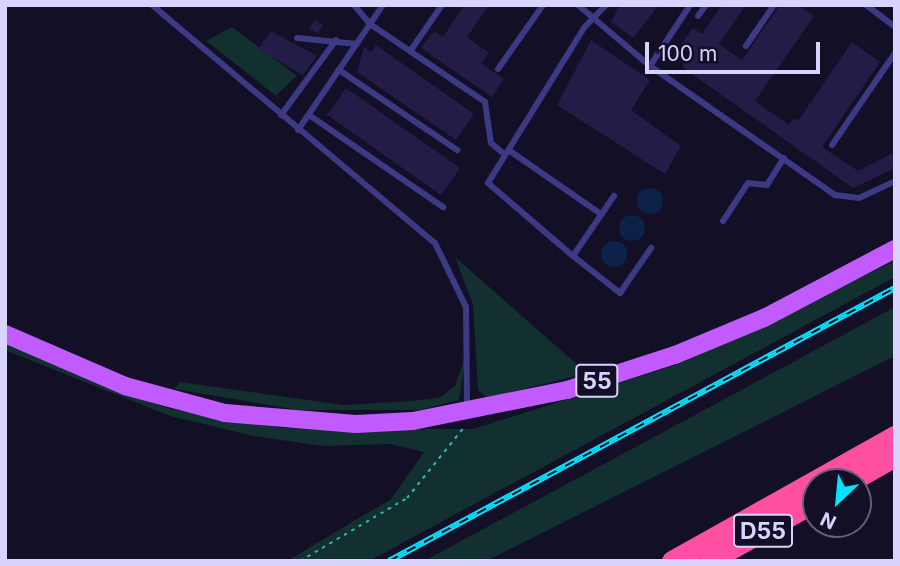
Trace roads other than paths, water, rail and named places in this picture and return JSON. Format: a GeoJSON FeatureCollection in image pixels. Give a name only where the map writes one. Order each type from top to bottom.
{"type":"FeatureCollection","features":[{"type":"Feature","properties":{"kind":"highway","name":"D55"},"geometry":{"type":"LineString","coordinates":[[672,561],[895,436]]}},
{"type":"Feature","properties":{"kind":"highway"},"geometry":{"type":"LineString","coordinates":[[872,469],[895,456]]}},
{"type":"Feature","properties":{"kind":"highway","name":"D55"},"geometry":{"type":"LineString","coordinates":[[709,561],[802,509]]}},
{"type":"Feature","properties":{"kind":"main road","name":"55"},"geometry":{"type":"LineString","coordinates":[[5,334],[125,386],[225,413],[356,424],[468,412],[567,390],[675,355],[764,318],[895,249]]}},
{"type":"Feature","properties":{"kind":"lane"},"geometry":{"type":"LineString","coordinates":[[152,5],[435,243],[454,272],[470,331],[468,412]]}},
{"type":"Feature","properties":{"kind":"lane"},"geometry":{"type":"LineString","coordinates":[[354,5],[370,24],[485,102],[491,143],[601,214]]}},
{"type":"Feature","properties":{"kind":"lane"},"geometry":{"type":"LineString","coordinates":[[298,130],[383,5]]}},
{"type":"Feature","properties":{"kind":"lane"},"geometry":{"type":"LineString","coordinates":[[411,50],[442,5]]}},
{"type":"Feature","properties":{"kind":"lane"},"geometry":{"type":"LineString","coordinates":[[498,69],[543,5]]}},
{"type":"Feature","properties":{"kind":"lane"},"geometry":{"type":"LineString","coordinates":[[578,5],[650,66],[846,198],[895,181]]}},
{"type":"Feature","properties":{"kind":"lane"},"geometry":{"type":"LineString","coordinates":[[606,5],[597,19],[584,28],[506,152],[489,188],[620,293],[650,248]]}},
{"type":"Feature","properties":{"kind":"lane"},"geometry":{"type":"LineString","coordinates":[[650,66],[690,5]]}},
{"type":"Feature","properties":{"kind":"lane"},"geometry":{"type":"LineString","coordinates":[[698,16],[706,5]]}},
{"type":"Feature","properties":{"kind":"lane"},"geometry":{"type":"LineString","coordinates":[[746,46],[774,5]]}},
{"type":"Feature","properties":{"kind":"lane"},"geometry":{"type":"LineString","coordinates":[[866,5],[895,27]]}},
{"type":"Feature","properties":{"kind":"lane"},"geometry":{"type":"LineString","coordinates":[[297,38],[357,44]]}},
{"type":"Feature","properties":{"kind":"lane"},"geometry":{"type":"LineString","coordinates":[[281,116],[335,40]]}},
{"type":"Feature","properties":{"kind":"lane"},"geometry":{"type":"LineString","coordinates":[[832,145],[895,53]]}},
{"type":"Feature","properties":{"kind":"lane"},"geometry":{"type":"LineString","coordinates":[[340,69],[457,150]]}},
{"type":"Feature","properties":{"kind":"lane"},"geometry":{"type":"LineString","coordinates":[[309,115],[443,207]]}},
{"type":"Feature","properties":{"kind":"lane"},"geometry":{"type":"LineString","coordinates":[[723,220],[748,183],[767,185],[784,158]]}},
{"type":"Feature","properties":{"kind":"lane"},"geometry":{"type":"LineString","coordinates":[[573,256],[614,196]]}},
{"type":"Feature","properties":{"kind":"water"},"geometry":{"type":"Polygon","coordinates":[[[650,188],[659,192],[663,201],[659,210],[650,214],[641,210],[637,201],[641,192],[650,188]]]}},
{"type":"Feature","properties":{"kind":"water"},"geometry":{"type":"Polygon","coordinates":[[[632,215],[641,219],[645,228],[641,237],[632,241],[623,237],[619,228],[623,219],[632,215]]]}},
{"type":"Feature","properties":{"kind":"water"},"geometry":{"type":"Polygon","coordinates":[[[614,241],[623,245],[627,254],[623,263],[614,267],[605,263],[601,254],[605,245],[614,241]]]}},
{"type":"Feature","properties":{"kind":"railway"},"geometry":{"type":"LineString","coordinates":[[389,561],[895,288]]}}]}
